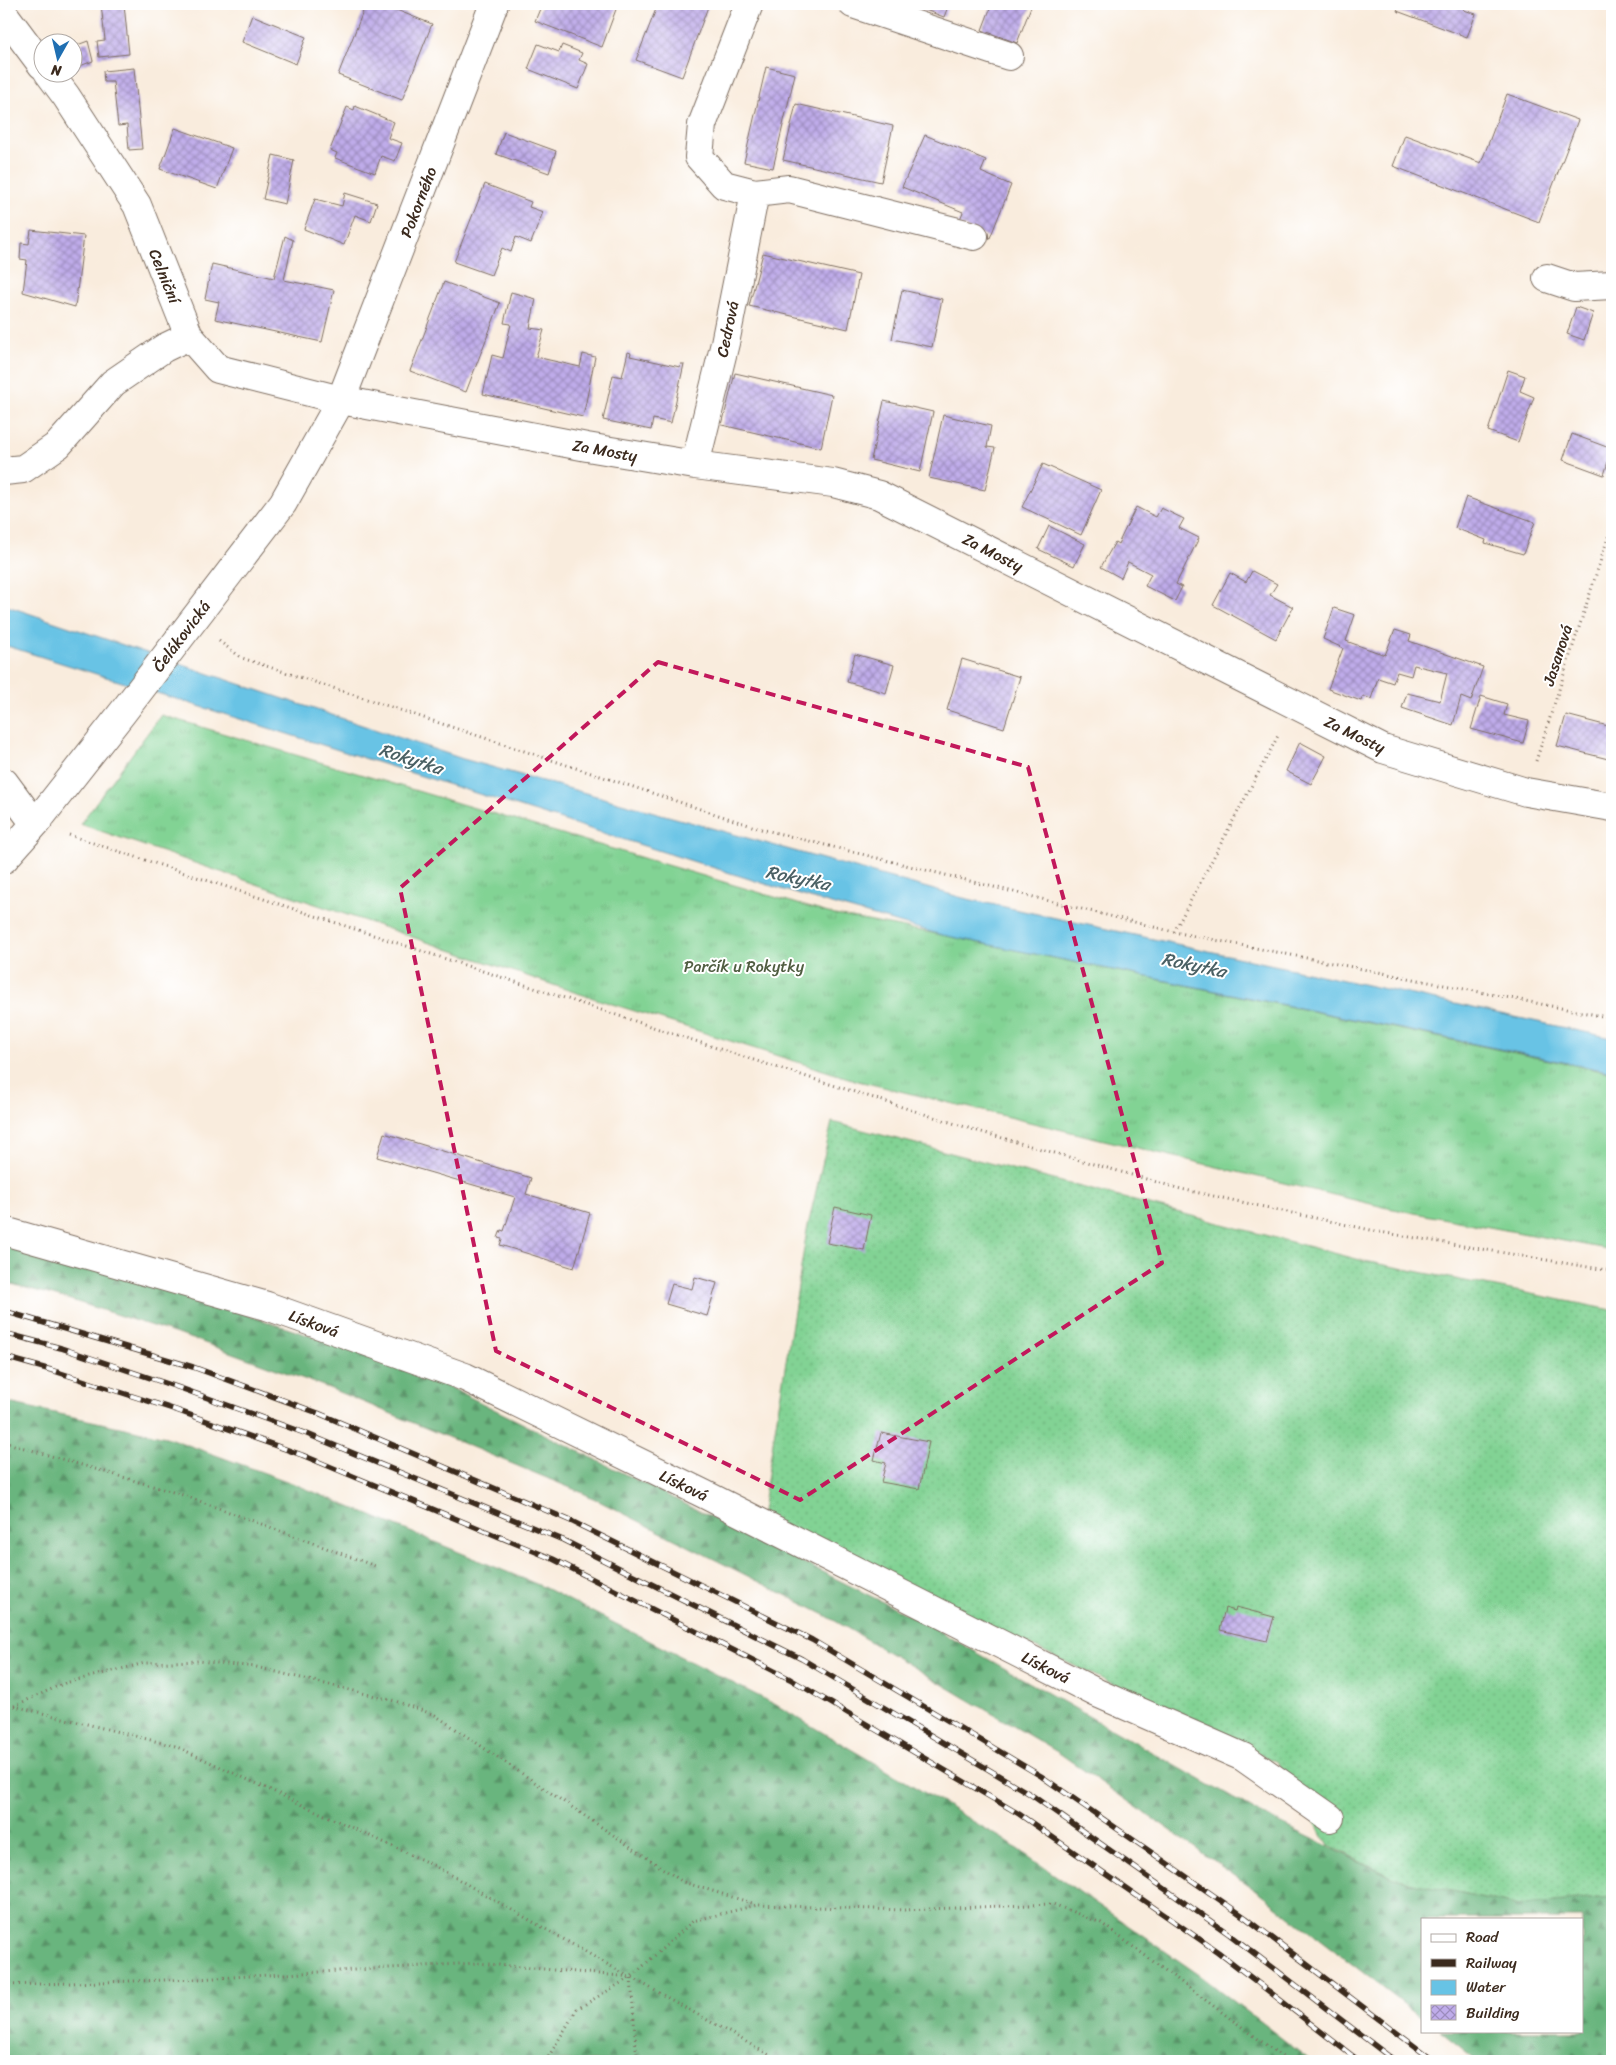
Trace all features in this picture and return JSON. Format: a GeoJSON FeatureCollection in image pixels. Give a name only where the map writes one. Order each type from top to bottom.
{"type":"FeatureCollection","features":[{"type":"Feature","properties":{"kind":"street","name":"Pokorného"},"geometry":{"type":"LineString","coordinates":[[341,400],[494,4]]}},
{"type":"Feature","properties":{"kind":"street"},"geometry":{"type":"LineString","coordinates":[[750,4],[702,125],[699,157],[724,184],[755,193],[789,189],[974,236]]}},
{"type":"Feature","properties":{"kind":"street"},"geometry":{"type":"LineString","coordinates":[[853,4],[1009,56]]}},
{"type":"Feature","properties":{"kind":"street"},"geometry":{"type":"LineString","coordinates":[[4,14],[32,52]]}},
{"type":"Feature","properties":{"kind":"street","name":"Celniční"},"geometry":{"type":"LineString","coordinates":[[56,82],[137,205],[189,336],[218,369],[341,400]]}},
{"type":"Feature","properties":{"kind":"street","name":"Cedrová"},"geometry":{"type":"LineString","coordinates":[[695,465],[725,343],[755,193]]}},
{"type":"Feature","properties":{"kind":"street"},"geometry":{"type":"LineString","coordinates":[[1547,278],[1574,287],[1612,285]]}},
{"type":"Feature","properties":{"kind":"street"},"geometry":{"type":"LineString","coordinates":[[4,471],[23,469],[58,445],[113,383],[164,348],[189,336]]}},
{"type":"Feature","properties":{"kind":"street","name":"Za Mosty"},"geometry":{"type":"LineString","coordinates":[[341,400],[587,447],[695,465],[833,483],[879,496],[1383,749],[1526,792],[1612,807]]}},
{"type":"Feature","properties":{"kind":"street","name":"Čelákovická"},"geometry":{"type":"LineString","coordinates":[[4,859],[35,824],[123,712],[283,503],[341,400]]}},
{"type":"Feature","properties":{"kind":"street"},"geometry":{"type":"LineString","coordinates":[[4,782],[35,824]]}},
{"type":"Feature","properties":{"kind":"street","name":"Lísková"},"geometry":{"type":"LineString","coordinates":[[4,1231],[267,1306],[464,1377],[704,1494],[1097,1693],[1243,1757],[1330,1818]]}},
{"type":"Feature","properties":{"kind":"path","name":"Jasanová"},"geometry":{"type":"LineString","coordinates":[[1526,792],[1612,525]]}},
{"type":"Feature","properties":{"kind":"path"},"geometry":{"type":"LineString","coordinates":[[186,630],[242,658],[761,829],[1174,932],[1612,1018]]}},
{"type":"Feature","properties":{"kind":"path"},"geometry":{"type":"LineString","coordinates":[[1174,932],[1295,704]]}},
{"type":"Feature","properties":{"kind":"path"},"geometry":{"type":"LineString","coordinates":[[35,824],[741,1056],[978,1131],[1181,1189],[1380,1232],[1612,1271]]}},
{"type":"Feature","properties":{"kind":"path"},"geometry":{"type":"LineString","coordinates":[[4,1442],[183,1495],[375,1566]]}},
{"type":"Feature","properties":{"kind":"path"},"geometry":{"type":"LineString","coordinates":[[14,1706],[65,1683],[145,1662],[198,1661],[256,1667],[395,1701],[435,1715],[683,1882],[757,1905],[904,1910],[1053,1904],[1101,1923],[1288,2061]]}},
{"type":"Feature","properties":{"kind":"path"},"geometry":{"type":"LineString","coordinates":[[4,1705],[175,1746],[433,1865],[780,2061]]}},
{"type":"Feature","properties":{"kind":"path"},"geometry":{"type":"LineString","coordinates":[[546,2061],[577,2009],[631,1977],[692,1921],[757,1905]]}},
{"type":"Feature","properties":{"kind":"path"},"geometry":{"type":"LineString","coordinates":[[4,1985],[197,1979],[477,1963],[631,1977]]}},
{"type":"Feature","properties":{"kind":"path"},"geometry":{"type":"LineString","coordinates":[[631,1977],[637,2061]]}},
{"type":"Feature","properties":{"kind":"highlighted area"},"geometry":{"type":"Polygon","coordinates":[[[658,662],[1028,767],[1162,1263],[800,1500],[496,1351],[400,888],[658,662]]]}},
{"type":"Feature","properties":{"kind":"green space","name":"Parčík u Rokytky"},"geometry":{"type":"Polygon","coordinates":[[[161,715],[835,915],[942,935],[1612,1073],[1612,1250],[1388,1208],[858,1081],[574,992],[80,824],[161,715]]]}},
{"type":"Feature","properties":{"kind":"green space"},"geometry":{"type":"Polygon","coordinates":[[[832,1122],[1364,1261],[1612,1310],[1612,1897],[1516,1905],[1394,1878],[1329,1845],[1277,1762],[761,1517],[807,1230],[832,1122]]]}},
{"type":"Feature","properties":{"kind":"green space"},"geometry":{"type":"Polygon","coordinates":[[[4,1234],[419,1372],[923,1622],[1257,1812],[1394,1878],[1516,1905],[1612,1897],[1612,2061],[1478,2061],[1441,2032],[1584,2032],[1584,1918],[1421,1918],[1421,2017],[1261,1894],[1059,1753],[825,1615],[583,1493],[329,1388],[199,1341],[71,1300],[4,1282],[4,1234]]]}},
{"type":"Feature","properties":{"kind":"green space"},"geometry":{"type":"Polygon","coordinates":[[[4,1402],[166,1437],[292,1483],[541,1586],[776,1705],[1003,1839],[1201,1976],[1311,2061],[4,2061],[4,1402]]]}},
{"type":"Feature","properties":{"kind":"water","name":"Rokytka"},"geometry":{"type":"Polygon","coordinates":[[[4,605],[463,759],[963,898],[1612,1038],[1612,1072],[942,935],[810,898],[4,645],[4,605]]]}},
{"type":"Feature","properties":{"kind":"building"},"geometry":{"type":"Polygon","coordinates":[[[101,4],[124,4],[129,54],[99,57],[97,41],[105,40],[101,4]]]}},
{"type":"Feature","properties":{"kind":"building"},"geometry":{"type":"Polygon","coordinates":[[[366,4],[381,4],[432,24],[402,100],[338,75],[366,4]]]}},
{"type":"Feature","properties":{"kind":"building"},"geometry":{"type":"Polygon","coordinates":[[[542,4],[618,4],[602,47],[535,21],[542,4]]]}},
{"type":"Feature","properties":{"kind":"building"},"geometry":{"type":"Polygon","coordinates":[[[658,4],[709,4],[682,77],[636,60],[658,4]]]}},
{"type":"Feature","properties":{"kind":"building"},"geometry":{"type":"Polygon","coordinates":[[[909,4],[949,4],[944,17],[909,4]]]}},
{"type":"Feature","properties":{"kind":"building"},"geometry":{"type":"Polygon","coordinates":[[[992,4],[1032,4],[1017,43],[982,30],[992,4]]]}},
{"type":"Feature","properties":{"kind":"building"},"geometry":{"type":"Polygon","coordinates":[[[1400,4],[1466,4],[1464,10],[1476,14],[1467,37],[1397,11],[1400,4]]]}},
{"type":"Feature","properties":{"kind":"building"},"geometry":{"type":"Polygon","coordinates":[[[252,15],[306,37],[296,64],[242,42],[252,15]]]}},
{"type":"Feature","properties":{"kind":"building"},"geometry":{"type":"Polygon","coordinates":[[[88,41],[93,61],[82,65],[82,43],[88,41]]]}},
{"type":"Feature","properties":{"kind":"building"},"geometry":{"type":"Polygon","coordinates":[[[538,44],[559,52],[562,45],[582,53],[579,60],[588,64],[578,89],[528,69],[538,44]]]}},
{"type":"Feature","properties":{"kind":"building"},"geometry":{"type":"Polygon","coordinates":[[[766,67],[795,74],[773,168],[744,162],[766,67]]]}},
{"type":"Feature","properties":{"kind":"building"},"geometry":{"type":"Polygon","coordinates":[[[134,68],[142,149],[129,150],[127,125],[118,126],[113,82],[104,82],[103,71],[134,68]]]}},
{"type":"Feature","properties":{"kind":"building"},"geometry":{"type":"Polygon","coordinates":[[[1507,94],[1578,120],[1539,222],[1393,166],[1405,135],[1481,163],[1507,94]]]}},
{"type":"Feature","properties":{"kind":"building"},"geometry":{"type":"Polygon","coordinates":[[[796,104],[893,126],[881,182],[783,160],[796,104]]]}},
{"type":"Feature","properties":{"kind":"building"},"geometry":{"type":"Polygon","coordinates":[[[355,106],[394,122],[388,138],[402,143],[395,161],[381,156],[375,173],[335,158],[337,153],[330,150],[347,107],[354,110],[355,106]]]}},
{"type":"Feature","properties":{"kind":"building"},"geometry":{"type":"Polygon","coordinates":[[[175,128],[232,148],[217,189],[160,169],[175,128]]]}},
{"type":"Feature","properties":{"kind":"building"},"geometry":{"type":"Polygon","coordinates":[[[504,132],[556,151],[549,173],[496,154],[504,132]]]}},
{"type":"Feature","properties":{"kind":"building"},"geometry":{"type":"Polygon","coordinates":[[[925,135],[986,160],[981,172],[1011,185],[990,238],[958,224],[963,212],[902,187],[925,135]]]}},
{"type":"Feature","properties":{"kind":"building"},"geometry":{"type":"Polygon","coordinates":[[[273,155],[294,160],[285,204],[263,199],[273,155]]]}},
{"type":"Feature","properties":{"kind":"building"},"geometry":{"type":"Polygon","coordinates":[[[485,184],[531,202],[529,207],[543,212],[531,243],[516,237],[511,252],[502,248],[491,275],[454,262],[485,184]]]}},
{"type":"Feature","properties":{"kind":"building"},"geometry":{"type":"Polygon","coordinates":[[[345,193],[377,203],[371,221],[355,215],[344,245],[304,229],[315,199],[342,206],[345,193]]]}},
{"type":"Feature","properties":{"kind":"building"},"geometry":{"type":"Polygon","coordinates":[[[31,230],[84,236],[75,307],[23,292],[27,260],[20,259],[21,243],[29,244],[31,230]]]}},
{"type":"Feature","properties":{"kind":"building"},"geometry":{"type":"Polygon","coordinates":[[[285,236],[293,240],[284,280],[334,290],[322,342],[215,319],[219,302],[205,299],[212,264],[274,278],[285,236]]]}},
{"type":"Feature","properties":{"kind":"building"},"geometry":{"type":"Polygon","coordinates":[[[763,253],[859,275],[848,329],[749,306],[763,253]]]}},
{"type":"Feature","properties":{"kind":"building"},"geometry":{"type":"Polygon","coordinates":[[[444,282],[500,303],[466,392],[410,371],[444,282]]]}},
{"type":"Feature","properties":{"kind":"building"},"geometry":{"type":"Polygon","coordinates":[[[902,290],[942,299],[932,347],[892,339],[902,290]]]}},
{"type":"Feature","properties":{"kind":"building"},"geometry":{"type":"Polygon","coordinates":[[[511,292],[536,299],[530,328],[544,330],[536,357],[580,367],[583,354],[595,357],[583,417],[483,394],[492,355],[503,358],[511,324],[504,323],[511,292]]]}},
{"type":"Feature","properties":{"kind":"building"},"geometry":{"type":"Polygon","coordinates":[[[1576,307],[1593,313],[1584,340],[1567,334],[1576,307]]]}},
{"type":"Feature","properties":{"kind":"building"},"geometry":{"type":"Polygon","coordinates":[[[628,352],[631,353],[630,356],[680,367],[681,364],[684,364],[671,423],[653,419],[651,430],[603,420],[613,375],[622,377],[628,352]]]}},
{"type":"Feature","properties":{"kind":"building"},"geometry":{"type":"Polygon","coordinates":[[[1508,370],[1525,376],[1520,391],[1534,397],[1518,442],[1488,431],[1508,370]]]}},
{"type":"Feature","properties":{"kind":"building"},"geometry":{"type":"Polygon","coordinates":[[[735,373],[832,395],[821,448],[722,425],[735,373]]]}},
{"type":"Feature","properties":{"kind":"building"},"geometry":{"type":"Polygon","coordinates":[[[884,401],[933,412],[920,472],[871,460],[884,401]]]}},
{"type":"Feature","properties":{"kind":"building"},"geometry":{"type":"Polygon","coordinates":[[[943,415],[991,426],[987,447],[995,448],[985,490],[929,478],[943,415]]]}},
{"type":"Feature","properties":{"kind":"building"},"geometry":{"type":"Polygon","coordinates":[[[1572,434],[1612,449],[1604,475],[1563,460],[1572,434]]]}},
{"type":"Feature","properties":{"kind":"building"},"geometry":{"type":"Polygon","coordinates":[[[1043,464],[1101,490],[1081,535],[1022,507],[1043,464]]]}},
{"type":"Feature","properties":{"kind":"building"},"geometry":{"type":"Polygon","coordinates":[[[1466,497],[1535,522],[1523,554],[1485,543],[1486,540],[1455,528],[1466,497]]]}},
{"type":"Feature","properties":{"kind":"building"},"geometry":{"type":"Polygon","coordinates":[[[1136,507],[1156,517],[1161,508],[1184,519],[1179,528],[1199,538],[1176,584],[1182,587],[1175,601],[1145,586],[1151,574],[1128,562],[1121,578],[1101,567],[1115,542],[1118,544],[1136,507]]]}},
{"type":"Feature","properties":{"kind":"building"},"geometry":{"type":"Polygon","coordinates":[[[1049,526],[1085,544],[1074,566],[1038,549],[1049,526]]]}},
{"type":"Feature","properties":{"kind":"building"},"geometry":{"type":"Polygon","coordinates":[[[1252,571],[1277,584],[1270,595],[1293,607],[1276,639],[1213,605],[1230,573],[1246,582],[1252,571]]]}},
{"type":"Feature","properties":{"kind":"building"},"geometry":{"type":"Polygon","coordinates":[[[1334,608],[1355,615],[1346,641],[1385,655],[1395,630],[1411,635],[1409,641],[1483,667],[1471,701],[1461,697],[1453,725],[1402,708],[1407,693],[1440,701],[1447,673],[1414,665],[1411,676],[1397,672],[1393,683],[1378,678],[1371,699],[1363,696],[1361,701],[1328,689],[1343,648],[1323,639],[1334,608]]]}},
{"type":"Feature","properties":{"kind":"building"},"geometry":{"type":"Polygon","coordinates":[[[855,654],[894,665],[886,693],[847,682],[855,654]]]}},
{"type":"Feature","properties":{"kind":"building"},"geometry":{"type":"Polygon","coordinates":[[[962,659],[1020,677],[1004,728],[947,710],[962,659]]]}},
{"type":"Feature","properties":{"kind":"building"},"geometry":{"type":"Polygon","coordinates":[[[1481,696],[1507,704],[1504,715],[1529,721],[1523,743],[1471,729],[1481,696]]]}},
{"type":"Feature","properties":{"kind":"building"},"geometry":{"type":"Polygon","coordinates":[[[1566,715],[1612,727],[1612,760],[1557,746],[1566,715]]]}},
{"type":"Feature","properties":{"kind":"building"},"geometry":{"type":"Polygon","coordinates":[[[1300,742],[1326,756],[1311,784],[1286,771],[1300,742]]]}},
{"type":"Feature","properties":{"kind":"building"},"geometry":{"type":"Polygon","coordinates":[[[384,1133],[531,1178],[526,1194],[590,1213],[574,1268],[500,1245],[502,1239],[498,1238],[501,1230],[504,1231],[515,1197],[377,1157],[384,1133]]]}},
{"type":"Feature","properties":{"kind":"building"},"geometry":{"type":"Polygon","coordinates":[[[835,1207],[871,1215],[864,1250],[827,1243],[835,1207]]]}},
{"type":"Feature","properties":{"kind":"building"},"geometry":{"type":"Polygon","coordinates":[[[695,1277],[717,1283],[707,1316],[666,1304],[672,1284],[692,1289],[695,1277]]]}},
{"type":"Feature","properties":{"kind":"building"},"geometry":{"type":"Polygon","coordinates":[[[881,1433],[929,1442],[919,1489],[881,1482],[886,1463],[874,1460],[881,1433]]]}},
{"type":"Feature","properties":{"kind":"building"},"geometry":{"type":"Polygon","coordinates":[[[1236,1607],[1274,1617],[1267,1641],[1220,1630],[1225,1608],[1235,1611],[1236,1607]]]}},
{"type":"Feature","properties":{"kind":"railway"},"geometry":{"type":"LineString","coordinates":[[4,1311],[193,1367],[318,1413],[571,1521],[812,1640],[1041,1776],[1246,1918],[1434,2061]]}},
{"type":"Feature","properties":{"kind":"railway"},"geometry":{"type":"LineString","coordinates":[[4,1333],[61,1348],[183,1389],[307,1434],[563,1540],[802,1659],[1030,1794],[1229,1934],[1395,2061]]}},
{"type":"Feature","properties":{"kind":"railway"},"geometry":{"type":"LineString","coordinates":[[4,1357],[176,1410],[302,1455],[553,1559],[790,1679],[1019,1814],[1218,1952],[1359,2061]]}}]}
